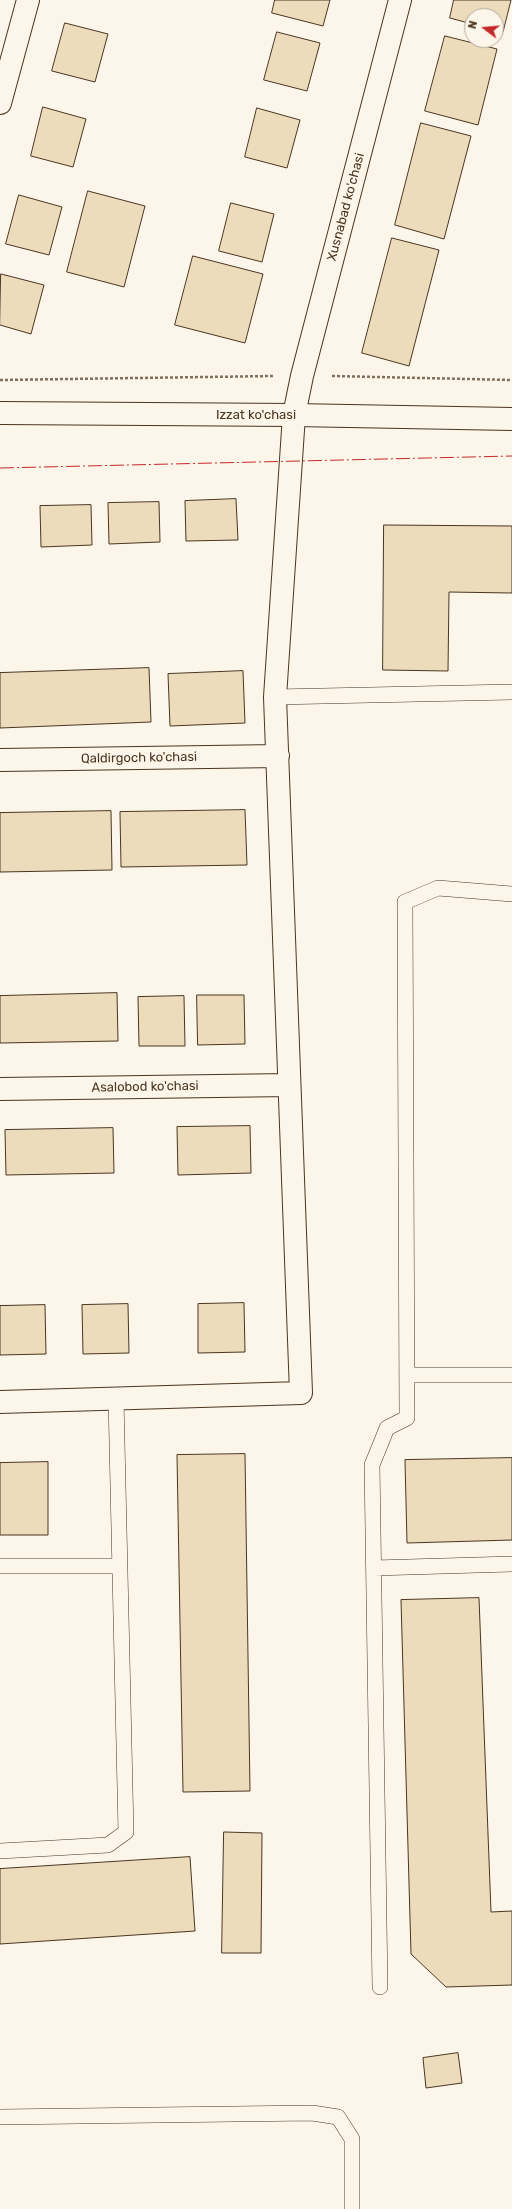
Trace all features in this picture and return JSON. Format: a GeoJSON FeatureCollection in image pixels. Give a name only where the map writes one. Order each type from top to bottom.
{"type":"FeatureCollection","features":[{"type":"Feature","properties":{"kind":"street"},"geometry":{"type":"LineString","coordinates":[[0,103],[28,0]]}},
{"type":"Feature","properties":{"kind":"street","name":"Xusnabad ko'chasi"},"geometry":{"type":"LineString","coordinates":[[116,1399],[301,1393],[275,697],[294,415],[302,376],[400,0]]}},
{"type":"Feature","properties":{"kind":"street","name":"Izzat ko'chasi"},"geometry":{"type":"LineString","coordinates":[[0,413],[294,415],[512,419]]}},
{"type":"Feature","properties":{"kind":"street","name":"Qaldirgoch ko'chasi"},"geometry":{"type":"LineString","coordinates":[[0,760],[278,756]]}},
{"type":"Feature","properties":{"kind":"street","name":"Asalobod ko'chasi"},"geometry":{"type":"LineString","coordinates":[[0,1089],[289,1085]]}},
{"type":"Feature","properties":{"kind":"street"},"geometry":{"type":"LineString","coordinates":[[0,1402],[116,1399]]}},
{"type":"Feature","properties":{"kind":"lane"},"geometry":{"type":"LineString","coordinates":[[275,697],[512,692]]}},
{"type":"Feature","properties":{"kind":"lane"},"geometry":{"type":"LineString","coordinates":[[380,1987],[372,1465],[386,1428],[407,1418],[405,902],[438,888],[512,894]]}},
{"type":"Feature","properties":{"kind":"lane"},"geometry":{"type":"LineString","coordinates":[[407,1375],[512,1375]]}},
{"type":"Feature","properties":{"kind":"lane"},"geometry":{"type":"LineString","coordinates":[[0,1851],[108,1845],[126,1832],[116,1399]]}},
{"type":"Feature","properties":{"kind":"lane"},"geometry":{"type":"LineString","coordinates":[[374,1568],[512,1564]]}},
{"type":"Feature","properties":{"kind":"lane"},"geometry":{"type":"LineString","coordinates":[[0,1566],[120,1566]]}},
{"type":"Feature","properties":{"kind":"lane"},"geometry":{"type":"LineString","coordinates":[[0,2117],[312,2113],[338,2117],[352,2139],[352,2209]]}},
{"type":"Feature","properties":{"kind":"path"},"geometry":{"type":"LineString","coordinates":[[0,380],[302,376],[512,380]]}},
{"type":"Feature","properties":{"kind":"building"},"geometry":{"type":"Polygon","coordinates":[[[275,0],[330,0],[323,26],[272,13],[275,0]]]}},
{"type":"Feature","properties":{"kind":"building"},"geometry":{"type":"Polygon","coordinates":[[[454,0],[511,0],[504,28],[504,8],[464,8],[464,22],[450,18],[454,0]]]}},
{"type":"Feature","properties":{"kind":"building"},"geometry":{"type":"Polygon","coordinates":[[[65,23],[108,34],[95,82],[52,71],[65,23]]]}},
{"type":"Feature","properties":{"kind":"building"},"geometry":{"type":"Polygon","coordinates":[[[277,32],[320,43],[307,91],[264,80],[277,32]]]}},
{"type":"Feature","properties":{"kind":"building"},"geometry":{"type":"Polygon","coordinates":[[[445,36],[464,41],[464,48],[497,49],[478,125],[425,111],[445,36]]]}},
{"type":"Feature","properties":{"kind":"building"},"geometry":{"type":"Polygon","coordinates":[[[43,107],[86,119],[73,167],[31,156],[43,107]]]}},
{"type":"Feature","properties":{"kind":"building"},"geometry":{"type":"Polygon","coordinates":[[[257,108],[300,120],[287,168],[245,157],[257,108]]]}},
{"type":"Feature","properties":{"kind":"building"},"geometry":{"type":"Polygon","coordinates":[[[421,123],[471,136],[444,239],[395,225],[421,123]]]}},
{"type":"Feature","properties":{"kind":"building"},"geometry":{"type":"Polygon","coordinates":[[[88,191],[145,206],[124,287],[67,272],[88,191]]]}},
{"type":"Feature","properties":{"kind":"building"},"geometry":{"type":"Polygon","coordinates":[[[19,195],[62,207],[49,255],[6,244],[19,195]]]}},
{"type":"Feature","properties":{"kind":"building"},"geometry":{"type":"Polygon","coordinates":[[[231,203],[274,214],[262,262],[219,251],[231,203]]]}},
{"type":"Feature","properties":{"kind":"building"},"geometry":{"type":"Polygon","coordinates":[[[392,238],[439,250],[409,366],[362,353],[392,238]]]}},
{"type":"Feature","properties":{"kind":"building"},"geometry":{"type":"Polygon","coordinates":[[[193,256],[263,274],[245,343],[175,325],[193,256]]]}},
{"type":"Feature","properties":{"kind":"building"},"geometry":{"type":"Polygon","coordinates":[[[1,274],[44,285],[31,334],[0,325],[1,274]]]}},
{"type":"Feature","properties":{"kind":"building"},"geometry":{"type":"Polygon","coordinates":[[[236,499],[238,540],[186,541],[185,501],[236,499]]]}},
{"type":"Feature","properties":{"kind":"building"},"geometry":{"type":"Polygon","coordinates":[[[159,502],[160,542],[109,544],[108,503],[159,502]]]}},
{"type":"Feature","properties":{"kind":"building"},"geometry":{"type":"Polygon","coordinates":[[[91,505],[92,545],[41,547],[40,506],[91,505]]]}},
{"type":"Feature","properties":{"kind":"building"},"geometry":{"type":"Polygon","coordinates":[[[384,525],[512,526],[512,593],[449,592],[448,671],[383,670],[384,525]]]}},
{"type":"Feature","properties":{"kind":"building"},"geometry":{"type":"Polygon","coordinates":[[[149,668],[151,722],[0,728],[0,673],[149,668]]]}},
{"type":"Feature","properties":{"kind":"building"},"geometry":{"type":"Polygon","coordinates":[[[243,671],[245,723],[170,726],[168,674],[243,671]]]}},
{"type":"Feature","properties":{"kind":"building"},"geometry":{"type":"Polygon","coordinates":[[[245,810],[247,865],[121,867],[120,812],[245,810]]]}},
{"type":"Feature","properties":{"kind":"building"},"geometry":{"type":"Polygon","coordinates":[[[111,811],[112,870],[0,872],[0,813],[111,811]]]}},
{"type":"Feature","properties":{"kind":"building"},"geometry":{"type":"Polygon","coordinates":[[[117,993],[118,1041],[0,1043],[0,996],[117,993]]]}},
{"type":"Feature","properties":{"kind":"building"},"geometry":{"type":"Polygon","coordinates":[[[197,995],[244,995],[245,1044],[198,1045],[197,995]]]}},
{"type":"Feature","properties":{"kind":"building"},"geometry":{"type":"Polygon","coordinates":[[[184,996],[185,1046],[139,1046],[138,997],[184,996]]]}},
{"type":"Feature","properties":{"kind":"building"},"geometry":{"type":"Polygon","coordinates":[[[250,1126],[251,1173],[178,1175],[177,1127],[250,1126]]]}},
{"type":"Feature","properties":{"kind":"building"},"geometry":{"type":"Polygon","coordinates":[[[113,1128],[114,1173],[6,1175],[5,1130],[113,1128]]]}},
{"type":"Feature","properties":{"kind":"building"},"geometry":{"type":"Polygon","coordinates":[[[244,1303],[245,1352],[198,1353],[198,1304],[244,1303]]]}},
{"type":"Feature","properties":{"kind":"building"},"geometry":{"type":"Polygon","coordinates":[[[128,1304],[129,1353],[83,1354],[82,1305],[128,1304]]]}},
{"type":"Feature","properties":{"kind":"building"},"geometry":{"type":"Polygon","coordinates":[[[45,1305],[46,1354],[0,1355],[0,1306],[45,1305]]]}},
{"type":"Feature","properties":{"kind":"building"},"geometry":{"type":"Polygon","coordinates":[[[245,1454],[250,1791],[183,1792],[177,1455],[245,1454]]]}},
{"type":"Feature","properties":{"kind":"building"},"geometry":{"type":"Polygon","coordinates":[[[512,1458],[512,1540],[407,1543],[405,1460],[512,1458]]]}},
{"type":"Feature","properties":{"kind":"building"},"geometry":{"type":"Polygon","coordinates":[[[48,1462],[48,1535],[0,1535],[0,1463],[48,1462]]]}},
{"type":"Feature","properties":{"kind":"building"},"geometry":{"type":"Polygon","coordinates":[[[479,1598],[491,1912],[512,1911],[512,1985],[446,1987],[411,1954],[401,1600],[479,1598]]]}},
{"type":"Feature","properties":{"kind":"building"},"geometry":{"type":"Polygon","coordinates":[[[224,1832],[262,1833],[261,1953],[222,1953],[224,1832]]]}},
{"type":"Feature","properties":{"kind":"building"},"geometry":{"type":"Polygon","coordinates":[[[190,1857],[195,1931],[0,1944],[0,1869],[190,1857]]]}},
{"type":"Feature","properties":{"kind":"building"},"geometry":{"type":"Polygon","coordinates":[[[458,2053],[462,2083],[426,2088],[423,2058],[458,2053]]]}},
{"type":"Feature","properties":{"kind":"power"},"geometry":{"type":"LineString","coordinates":[[0,468],[512,456]]}}]}
